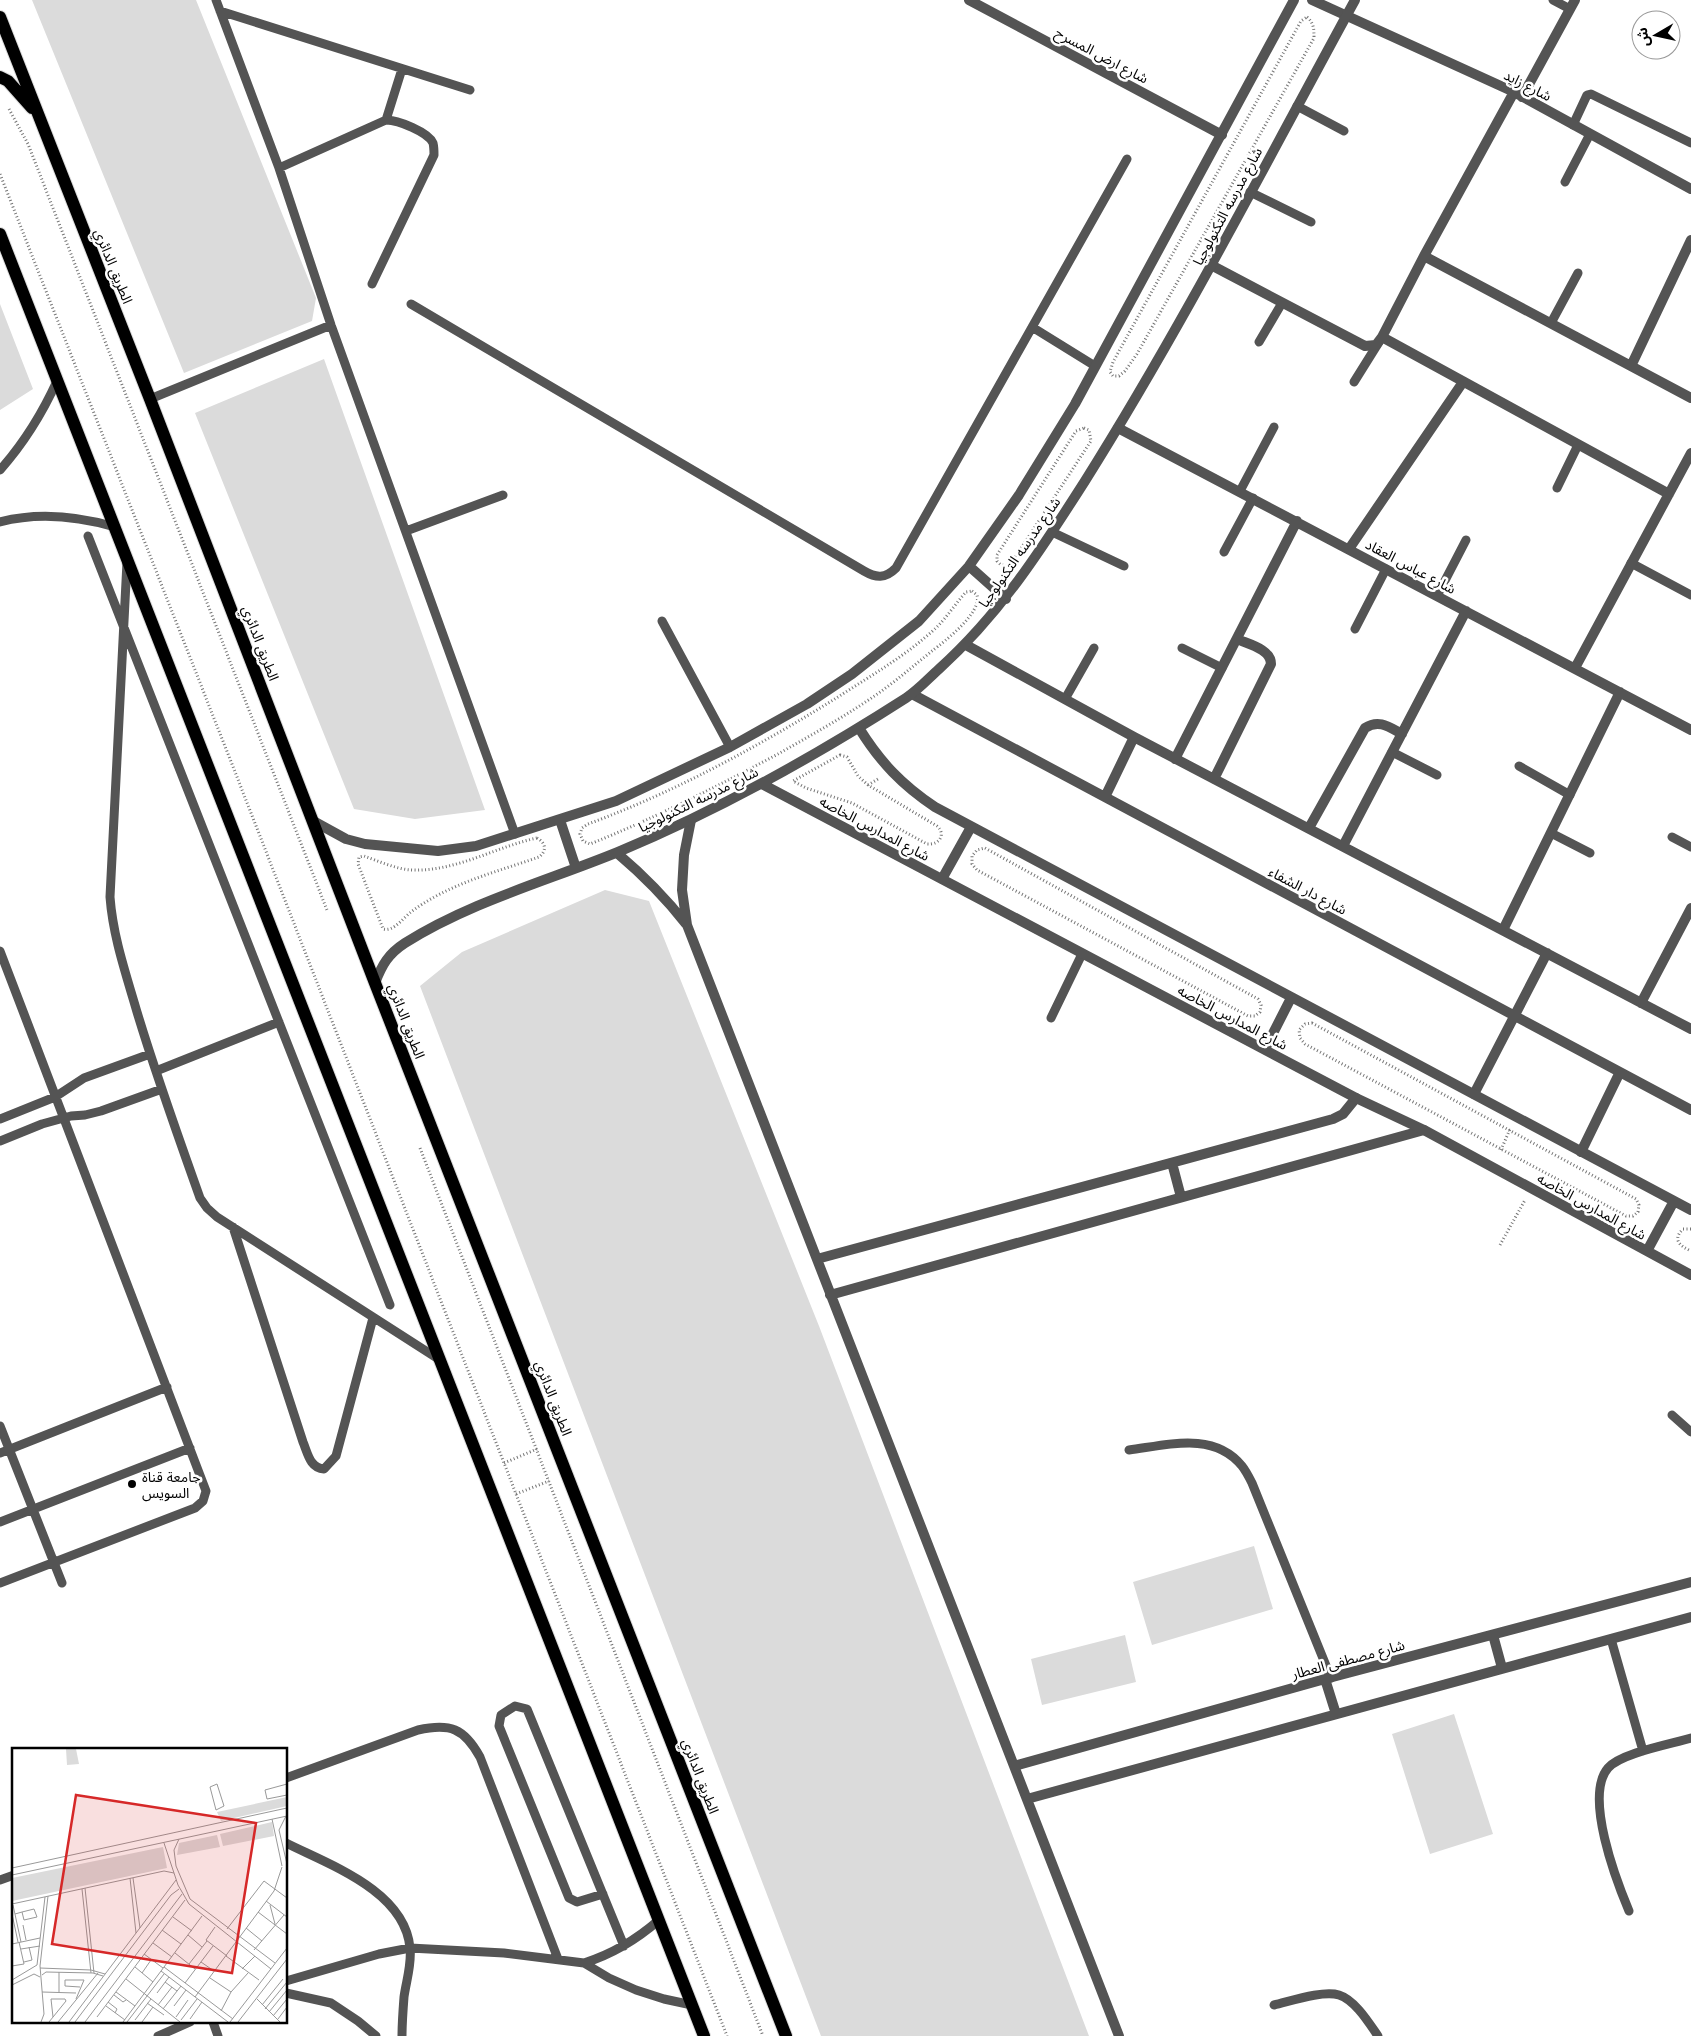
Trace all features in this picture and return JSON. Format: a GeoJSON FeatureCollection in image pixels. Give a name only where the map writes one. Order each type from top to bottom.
{"type":"FeatureCollection","features":[{"type":"Feature","properties":{"kind":"main road","name":"الطريق الدائري"},"geometry":{"type":"LineString","coordinates":[[0,17],[150,398],[786,2036]]}},
{"type":"Feature","properties":{"kind":"main road"},"geometry":{"type":"LineString","coordinates":[[0,77],[8,81],[38,115]]}},
{"type":"Feature","properties":{"kind":"main road"},"geometry":{"type":"LineString","coordinates":[[0,234],[704,2036]]}},
{"type":"Feature","properties":{"kind":"street","name":"شارع ارض المسرح"},"geometry":{"type":"LineString","coordinates":[[969,0],[1222,135]]}},
{"type":"Feature","properties":{"kind":"street"},"geometry":{"type":"LineString","coordinates":[[315,822],[346,839],[365,844],[438,851],[476,846],[560,820],[616,801],[730,747],[807,704],[852,674],[919,621],[969,566],[1019,495],[1075,404],[1294,0]]}},
{"type":"Feature","properties":{"kind":"street","name":"شارع زايد"},"geometry":{"type":"LineString","coordinates":[[1312,0],[1518,94],[1691,189]]}},
{"type":"Feature","properties":{"kind":"street","name":"شارع مدرسه التكنولوجيا"},"geometry":{"type":"LineString","coordinates":[[376,983],[384,961],[402,944],[482,905],[617,853],[691,820],[762,784],[860,728],[912,694],[966,645],[1006,599],[1052,532],[1118,428],[1211,265],[1355,0]]}},
{"type":"Feature","properties":{"kind":"street"},"geometry":{"type":"LineString","coordinates":[[1211,265],[1365,346],[1371,346],[1381,339],[1424,256],[1572,4]]}},
{"type":"Feature","properties":{"kind":"street"},"geometry":{"type":"LineString","coordinates":[[1631,366],[1691,240]]}},
{"type":"Feature","properties":{"kind":"street"},"geometry":{"type":"LineString","coordinates":[[1424,256],[1691,398]]}},
{"type":"Feature","properties":{"kind":"street"},"geometry":{"type":"LineString","coordinates":[[1381,339],[1669,494]]}},
{"type":"Feature","properties":{"kind":"street"},"geometry":{"type":"LineString","coordinates":[[1349,549],[1463,382]]}},
{"type":"Feature","properties":{"kind":"street","name":"شارع عباس العقاد"},"geometry":{"type":"LineString","coordinates":[[1118,428],[1691,730]]}},
{"type":"Feature","properties":{"kind":"street"},"geometry":{"type":"LineString","coordinates":[[1574,668],[1691,453]]}},
{"type":"Feature","properties":{"kind":"street"},"geometry":{"type":"LineString","coordinates":[[1175,759],[1297,522]]}},
{"type":"Feature","properties":{"kind":"street"},"geometry":{"type":"LineString","coordinates":[[969,566],[1006,599]]}},
{"type":"Feature","properties":{"kind":"street"},"geometry":{"type":"LineString","coordinates":[[1343,846],[1466,611]]}},
{"type":"Feature","properties":{"kind":"street"},"geometry":{"type":"LineString","coordinates":[[1214,779],[1271,664],[1271,660],[1266,652],[1237,638]]}},
{"type":"Feature","properties":{"kind":"street"},"geometry":{"type":"LineString","coordinates":[[966,645],[1175,759],[1691,1029]]}},
{"type":"Feature","properties":{"kind":"street"},"geometry":{"type":"LineString","coordinates":[[1503,930],[1620,692]]}},
{"type":"Feature","properties":{"kind":"street","name":"شارع دار الشفاء"},"geometry":{"type":"LineString","coordinates":[[912,694],[1691,1110]]}},
{"type":"Feature","properties":{"kind":"street"},"geometry":{"type":"LineString","coordinates":[[1309,828],[1365,728],[1376,723],[1382,723],[1402,734]]}},
{"type":"Feature","properties":{"kind":"street"},"geometry":{"type":"LineString","coordinates":[[860,728],[871,747],[902,783],[935,807],[1691,1210]]}},
{"type":"Feature","properties":{"kind":"street"},"geometry":{"type":"LineString","coordinates":[[1105,797],[1134,737]]}},
{"type":"Feature","properties":{"kind":"street","name":"شارع المدارس الخاصه"},"geometry":{"type":"LineString","coordinates":[[762,784],[1356,1098],[1424,1130],[1691,1275]]}},
{"type":"Feature","properties":{"kind":"street"},"geometry":{"type":"LineString","coordinates":[[560,820],[576,868]]}},
{"type":"Feature","properties":{"kind":"street"},"geometry":{"type":"LineString","coordinates":[[691,820],[684,855],[682,890],[687,925],[1119,2036]]}},
{"type":"Feature","properties":{"kind":"street"},"geometry":{"type":"LineString","coordinates":[[942,879],[971,827]]}},
{"type":"Feature","properties":{"kind":"street"},"geometry":{"type":"LineString","coordinates":[[617,853],[666,898],[687,925]]}},
{"type":"Feature","properties":{"kind":"street"},"geometry":{"type":"LineString","coordinates":[[1641,1003],[1690,912]]}},
{"type":"Feature","properties":{"kind":"street"},"geometry":{"type":"LineString","coordinates":[[1474,1094],[1547,953]]}},
{"type":"Feature","properties":{"kind":"street"},"geometry":{"type":"LineString","coordinates":[[1264,1049],[1291,998]]}},
{"type":"Feature","properties":{"kind":"street"},"geometry":{"type":"LineString","coordinates":[[1581,1152],[1620,1072]]}},
{"type":"Feature","properties":{"kind":"street"},"geometry":{"type":"LineString","coordinates":[[817,1259],[1333,1119],[1343,1114],[1356,1098]]}},
{"type":"Feature","properties":{"kind":"street"},"geometry":{"type":"LineString","coordinates":[[830,1295],[1424,1130]]}},
{"type":"Feature","properties":{"kind":"street"},"geometry":{"type":"LineString","coordinates":[[1172,1163],[1181,1197]]}},
{"type":"Feature","properties":{"kind":"street"},"geometry":{"type":"LineString","coordinates":[[1646,1251],[1674,1201]]}},
{"type":"Feature","properties":{"kind":"street","name":"شارع مصطفى العطار"},"geometry":{"type":"LineString","coordinates":[[1014,1766],[1328,1679],[1691,1582]]}},
{"type":"Feature","properties":{"kind":"street"},"geometry":{"type":"LineString","coordinates":[[1027,1799],[1691,1617]]}},
{"type":"Feature","properties":{"kind":"street"},"geometry":{"type":"LineString","coordinates":[[1493,1636],[1502,1668]]}},
{"type":"Feature","properties":{"kind":"street"},"geometry":{"type":"LineString","coordinates":[[1328,1679],[1336,1714]]}},
{"type":"Feature","properties":{"kind":"lane"},"geometry":{"type":"LineString","coordinates":[[216,0],[278,168],[331,325],[515,834]]}},
{"type":"Feature","properties":{"kind":"lane"},"geometry":{"type":"LineString","coordinates":[[1553,0],[1572,4]]}},
{"type":"Feature","properties":{"kind":"lane"},"geometry":{"type":"LineString","coordinates":[[220,10],[470,90]]}},
{"type":"Feature","properties":{"kind":"lane"},"geometry":{"type":"LineString","coordinates":[[386,120],[402,68]]}},
{"type":"Feature","properties":{"kind":"lane"},"geometry":{"type":"LineString","coordinates":[[1573,125],[1587,95],[1591,94],[1691,143]]}},
{"type":"Feature","properties":{"kind":"lane"},"geometry":{"type":"LineString","coordinates":[[1297,106],[1344,131]]}},
{"type":"Feature","properties":{"kind":"lane"},"geometry":{"type":"LineString","coordinates":[[278,168],[386,120],[398,122],[424,134],[433,143],[434,155],[372,284]]}},
{"type":"Feature","properties":{"kind":"lane"},"geometry":{"type":"LineString","coordinates":[[1565,182],[1590,134]]}},
{"type":"Feature","properties":{"kind":"lane"},"geometry":{"type":"LineString","coordinates":[[411,304],[872,576],[881,577],[890,575],[896,568],[1127,159]]}},
{"type":"Feature","properties":{"kind":"lane"},"geometry":{"type":"LineString","coordinates":[[1250,192],[1311,222]]}},
{"type":"Feature","properties":{"kind":"lane"},"geometry":{"type":"LineString","coordinates":[[1550,323],[1578,273]]}},
{"type":"Feature","properties":{"kind":"lane"},"geometry":{"type":"LineString","coordinates":[[1259,342],[1282,303]]}},
{"type":"Feature","properties":{"kind":"lane"},"geometry":{"type":"LineString","coordinates":[[150,398],[331,325]]}},
{"type":"Feature","properties":{"kind":"lane"},"geometry":{"type":"LineString","coordinates":[[1032,328],[1095,366]]}},
{"type":"Feature","properties":{"kind":"lane"},"geometry":{"type":"LineString","coordinates":[[1354,382],[1381,339]]}},
{"type":"Feature","properties":{"kind":"lane"},"geometry":{"type":"LineString","coordinates":[[0,470],[31,430],[57,381]]}},
{"type":"Feature","properties":{"kind":"lane"},"geometry":{"type":"LineString","coordinates":[[1240,491],[1274,427]]}},
{"type":"Feature","properties":{"kind":"lane"},"geometry":{"type":"LineString","coordinates":[[1557,488],[1578,445]]}},
{"type":"Feature","properties":{"kind":"lane"},"geometry":{"type":"LineString","coordinates":[[406,531],[503,495]]}},
{"type":"Feature","properties":{"kind":"lane"},"geometry":{"type":"LineString","coordinates":[[1224,552],[1253,498]]}},
{"type":"Feature","properties":{"kind":"lane"},"geometry":{"type":"LineString","coordinates":[[0,522],[52,516],[87,520],[114,527]]}},
{"type":"Feature","properties":{"kind":"lane"},"geometry":{"type":"LineString","coordinates":[[1052,532],[1124,566]]}},
{"type":"Feature","properties":{"kind":"lane"},"geometry":{"type":"LineString","coordinates":[[88,536],[390,1305]]}},
{"type":"Feature","properties":{"kind":"lane"},"geometry":{"type":"LineString","coordinates":[[1437,596],[1466,540]]}},
{"type":"Feature","properties":{"kind":"lane"},"geometry":{"type":"LineString","coordinates":[[127,556],[110,897],[116,940],[150,1054],[200,1198],[217,1217],[440,1360]]}},
{"type":"Feature","properties":{"kind":"lane"},"geometry":{"type":"LineString","coordinates":[[1631,563],[1691,595]]}},
{"type":"Feature","properties":{"kind":"lane"},"geometry":{"type":"LineString","coordinates":[[1355,628],[1386,569]]}},
{"type":"Feature","properties":{"kind":"lane"},"geometry":{"type":"LineString","coordinates":[[662,620],[730,747]]}},
{"type":"Feature","properties":{"kind":"lane"},"geometry":{"type":"LineString","coordinates":[[1065,699],[1094,648]]}},
{"type":"Feature","properties":{"kind":"lane"},"geometry":{"type":"LineString","coordinates":[[1182,648],[1222,668]]}},
{"type":"Feature","properties":{"kind":"lane"},"geometry":{"type":"LineString","coordinates":[[1392,752],[1437,775]]}},
{"type":"Feature","properties":{"kind":"lane"},"geometry":{"type":"LineString","coordinates":[[1519,766],[1570,795]]}},
{"type":"Feature","properties":{"kind":"lane"},"geometry":{"type":"LineString","coordinates":[[1551,833],[1590,853]]}},
{"type":"Feature","properties":{"kind":"lane"},"geometry":{"type":"LineString","coordinates":[[1672,837],[1691,847]]}},
{"type":"Feature","properties":{"kind":"lane"},"geometry":{"type":"LineString","coordinates":[[1051,1018],[1082,954]]}},
{"type":"Feature","properties":{"kind":"lane"},"geometry":{"type":"LineString","coordinates":[[0,1583],[195,1508],[203,1501],[206,1491],[1,956]]}},
{"type":"Feature","properties":{"kind":"lane"},"geometry":{"type":"LineString","coordinates":[[156,1071],[279,1022]]}},
{"type":"Feature","properties":{"kind":"lane"},"geometry":{"type":"LineString","coordinates":[[0,1118],[55,1097],[84,1078],[150,1054]]}},
{"type":"Feature","properties":{"kind":"lane"},"geometry":{"type":"LineString","coordinates":[[0,1141],[42,1124],[101,1111],[162,1089]]}},
{"type":"Feature","properties":{"kind":"lane"},"geometry":{"type":"LineString","coordinates":[[233,1227],[303,1442],[312,1463],[317,1468],[324,1469],[336,1456],[373,1318]]}},
{"type":"Feature","properties":{"kind":"lane"},"geometry":{"type":"LineString","coordinates":[[0,1453],[167,1387]]}},
{"type":"Feature","properties":{"kind":"lane"},"geometry":{"type":"LineString","coordinates":[[1672,1415],[1691,1432]]}},
{"type":"Feature","properties":{"kind":"lane"},"geometry":{"type":"LineString","coordinates":[[0,1426],[62,1583]]}},
{"type":"Feature","properties":{"kind":"lane"},"geometry":{"type":"LineString","coordinates":[[1129,1450],[1192,1442],[1211,1444],[1228,1453],[1242,1466],[1252,1483],[1328,1679]]}},
{"type":"Feature","properties":{"kind":"lane"},"geometry":{"type":"LineString","coordinates":[[0,1522],[190,1448]]}},
{"type":"Feature","properties":{"kind":"lane"},"geometry":{"type":"LineString","coordinates":[[1611,1639],[1643,1752]]}},
{"type":"Feature","properties":{"kind":"lane"},"geometry":{"type":"LineString","coordinates":[[603,1894],[577,1902],[569,1898],[500,1726],[501,1715],[515,1706],[527,1710],[603,1894],[624,1946]]}},
{"type":"Feature","properties":{"kind":"lane"},"geometry":{"type":"LineString","coordinates":[[288,1777],[418,1730],[446,1726],[459,1731],[472,1742],[480,1757],[558,1959]]}},
{"type":"Feature","properties":{"kind":"lane"},"geometry":{"type":"LineString","coordinates":[[1629,1911],[1616,1878],[1606,1844],[1599,1787],[1609,1767],[1628,1756],[1691,1738]]}},
{"type":"Feature","properties":{"kind":"lane"},"geometry":{"type":"LineString","coordinates":[[288,1844],[345,1872],[386,1899],[403,1922],[410,1948],[402,2036]]}},
{"type":"Feature","properties":{"kind":"lane"},"geometry":{"type":"LineString","coordinates":[[584,1963],[605,1956],[624,1946],[659,1920]]}},
{"type":"Feature","properties":{"kind":"lane"},"geometry":{"type":"LineString","coordinates":[[288,1980],[338,1965],[410,1948],[504,1953],[584,1963],[609,1978],[636,1990],[692,2005]]}},
{"type":"Feature","properties":{"kind":"lane"},"geometry":{"type":"LineString","coordinates":[[288,1993],[331,2003],[376,2036]]}},
{"type":"Feature","properties":{"kind":"lane"},"geometry":{"type":"LineString","coordinates":[[1274,2005],[1328,1994],[1338,1995],[1348,2000],[1378,2036]]}},
{"type":"Feature","properties":{"kind":"lane"},"geometry":{"type":"LineString","coordinates":[[158,2036],[186,2024]]}},
{"type":"Feature","properties":{"kind":"lane"},"geometry":{"type":"LineString","coordinates":[[170,2036],[186,2024]]}},
{"type":"Feature","properties":{"kind":"lane"},"geometry":{"type":"LineString","coordinates":[[214,2024],[218,2036]]}},
{"type":"Feature","properties":{"kind":"path"},"geometry":{"type":"LineString","coordinates":[[1307,17],[1311,20],[1314,27],[1314,38],[1137,354],[1125,371],[1119,376],[1113,376],[1110,372],[1113,362],[1301,22],[1307,17]]}},
{"type":"Feature","properties":{"kind":"path"},"geometry":{"type":"LineString","coordinates":[[6,105],[15,118],[32,153],[328,911]]}},
{"type":"Feature","properties":{"kind":"path"},"geometry":{"type":"LineString","coordinates":[[0,174],[234,768],[727,2036]]}},
{"type":"Feature","properties":{"kind":"path"},"geometry":{"type":"LineString","coordinates":[[1084,428],[1089,430],[1091,442],[1012,562],[1008,566],[1002,565],[997,561],[997,555],[1076,431],[1084,428]]}},
{"type":"Feature","properties":{"kind":"path"},"geometry":{"type":"LineString","coordinates":[[840,755],[848,756],[858,776],[868,785],[941,830],[942,836],[939,842],[927,844],[852,803],[806,788],[793,781],[840,755]]}},
{"type":"Feature","properties":{"kind":"path"},"geometry":{"type":"LineString","coordinates":[[537,838],[542,841],[545,847],[544,853],[539,857],[457,886],[433,897],[411,912],[392,929],[386,930],[358,864],[359,857],[364,856],[411,870],[451,866],[537,838]]}},
{"type":"Feature","properties":{"kind":"path"},"geometry":{"type":"LineString","coordinates":[[985,848],[1258,999],[1261,1005],[1260,1012],[1255,1016],[1248,1016],[977,870],[972,864],[972,856],[977,850],[985,848]]}},
{"type":"Feature","properties":{"kind":"path"},"geometry":{"type":"LineString","coordinates":[[1312,1023],[1636,1199],[1639,1205],[1638,1212],[1633,1216],[1626,1216],[1501,1150],[1305,1044],[1300,1038],[1299,1030],[1305,1024],[1312,1023]]}},
{"type":"Feature","properties":{"kind":"path"},"geometry":{"type":"LineString","coordinates":[[1493,1167],[1516,1117]]}},
{"type":"Feature","properties":{"kind":"path"},"geometry":{"type":"LineString","coordinates":[[417,1143],[763,2036]]}},
{"type":"Feature","properties":{"kind":"path"},"geometry":{"type":"LineString","coordinates":[[1500,1246],[1532,1189]]}},
{"type":"Feature","properties":{"kind":"path"},"geometry":{"type":"LineString","coordinates":[[1691,1229],[1683,1228],[1678,1233],[1677,1240],[1680,1246],[1691,1251]]}},
{"type":"Feature","properties":{"kind":"path"},"geometry":{"type":"LineString","coordinates":[[504,1463],[536,1449]]}},
{"type":"Feature","properties":{"kind":"path"},"geometry":{"type":"LineString","coordinates":[[516,1494],[549,1481]]}},
{"type":"Feature","properties":{"kind":"shaded area"},"geometry":{"type":"Polygon","coordinates":[[[32,0],[196,0],[316,298],[312,321],[184,373],[32,0]]]}},
{"type":"Feature","properties":{"kind":"shaded area"},"geometry":{"type":"Polygon","coordinates":[[[0,304],[33,389],[0,410],[0,304]]]}},
{"type":"Feature","properties":{"kind":"shaded area"},"geometry":{"type":"Polygon","coordinates":[[[324,359],[485,810],[415,819],[354,809],[195,413],[324,359]]]}},
{"type":"Feature","properties":{"kind":"shaded area"},"geometry":{"type":"Polygon","coordinates":[[[605,890],[649,901],[819,1326],[1089,2036],[821,2036],[420,986],[462,952],[605,890]]]}},
{"type":"Feature","properties":{"kind":"shaded area"},"geometry":{"type":"Polygon","coordinates":[[[1254,1546],[1273,1609],[1152,1645],[1133,1582],[1254,1546]]]}},
{"type":"Feature","properties":{"kind":"shaded area"},"geometry":{"type":"Polygon","coordinates":[[[1125,1635],[1136,1682],[1042,1705],[1031,1659],[1125,1635]]]}},
{"type":"Feature","properties":{"kind":"shaded area"},"geometry":{"type":"Polygon","coordinates":[[[1454,1714],[1493,1834],[1430,1854],[1392,1734],[1454,1714]]]}},
{"type":"Feature","properties":{"kind":"place","name":"جامعة قناة السويس"},"geometry":{"type":"Point","coordinates":[132,1484]}}]}
